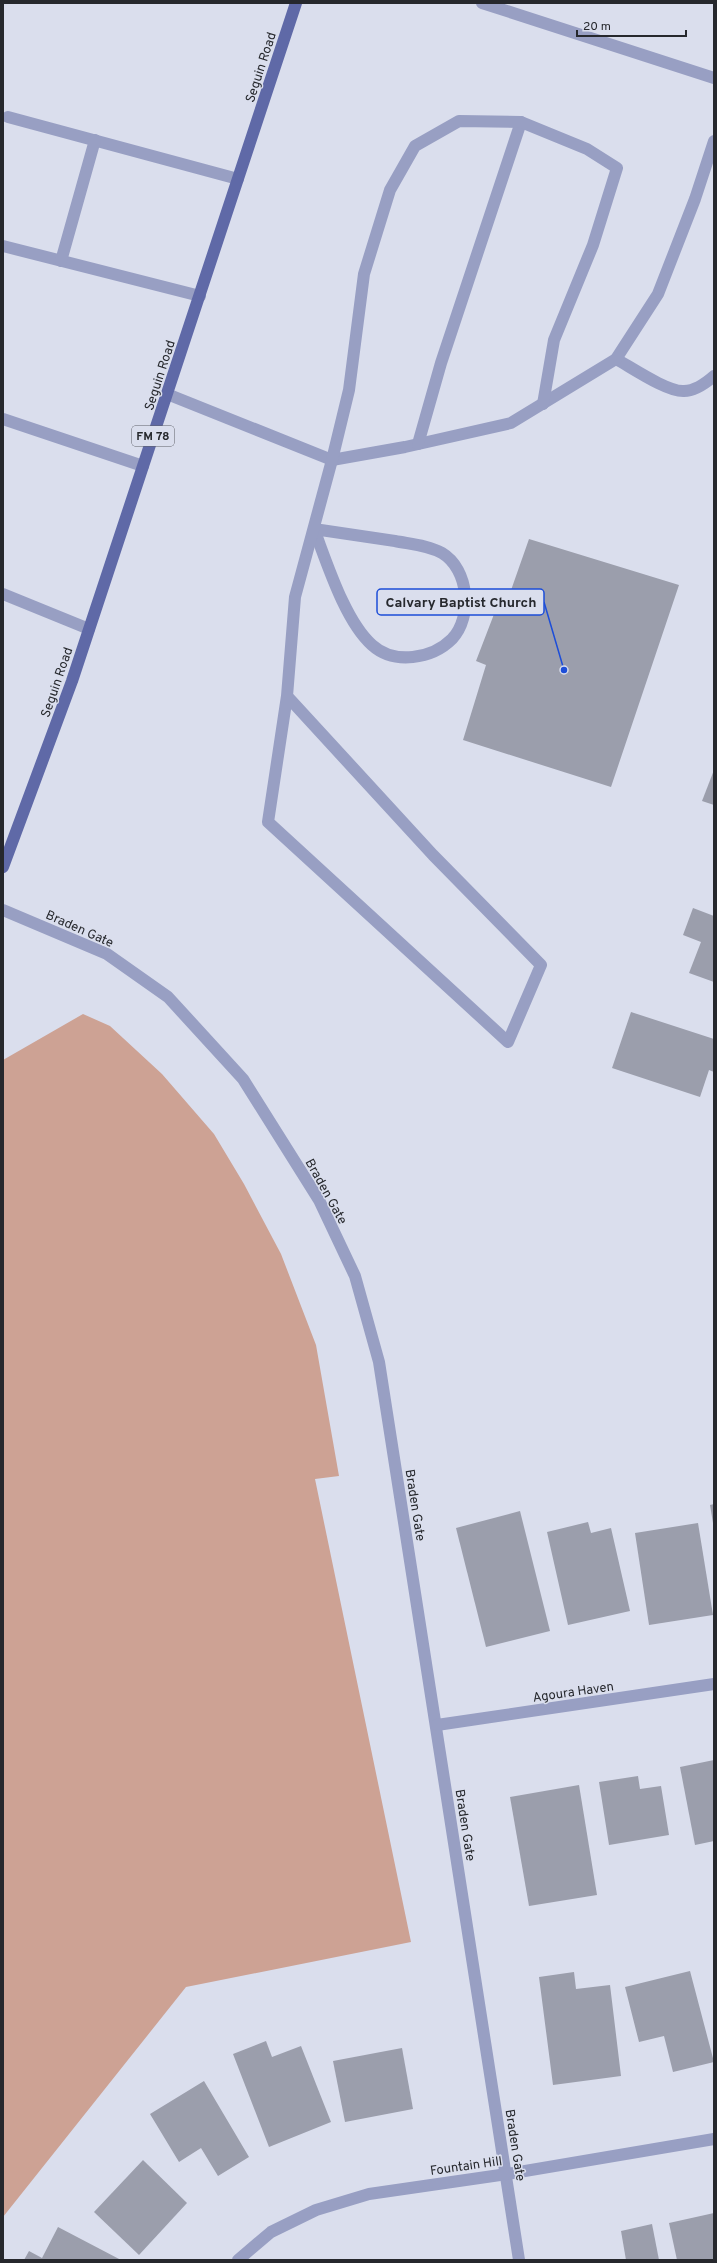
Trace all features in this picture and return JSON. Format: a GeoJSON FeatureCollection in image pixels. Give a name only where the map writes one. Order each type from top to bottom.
{"type":"FeatureCollection","features":[{"type":"Feature","properties":{"kind":"main road","name":"Seguin Road"},"geometry":{"type":"LineString","coordinates":[[3,867],[89,629],[296,3]]}},
{"type":"Feature","properties":{"kind":"street"},"geometry":{"type":"LineString","coordinates":[[482,3],[714,78]]}},
{"type":"Feature","properties":{"kind":"street"},"geometry":{"type":"LineString","coordinates":[[8,117],[238,179]]}},
{"type":"Feature","properties":{"kind":"street"},"geometry":{"type":"LineString","coordinates":[[287,696],[433,854],[541,965],[508,1042],[268,822],[287,696],[295,597],[332,460],[349,390],[364,274],[390,190],[415,146],[459,121],[521,122],[587,149],[617,168],[593,245],[554,340],[542,404]]}},
{"type":"Feature","properties":{"kind":"street"},"geometry":{"type":"LineString","coordinates":[[418,444],[441,363],[521,122]]}},
{"type":"Feature","properties":{"kind":"street"},"geometry":{"type":"LineString","coordinates":[[61,261],[95,140]]}},
{"type":"Feature","properties":{"kind":"street"},"geometry":{"type":"LineString","coordinates":[[167,394],[332,460],[418,444],[511,423],[616,358],[658,294],[695,199],[714,142]]}},
{"type":"Feature","properties":{"kind":"street"},"geometry":{"type":"LineString","coordinates":[[3,246],[200,296]]}},
{"type":"Feature","properties":{"kind":"street"},"geometry":{"type":"LineString","coordinates":[[616,358],[660,384],[683,391],[703,386],[714,376]]}},
{"type":"Feature","properties":{"kind":"street"},"geometry":{"type":"LineString","coordinates":[[3,419],[143,466]]}},
{"type":"Feature","properties":{"kind":"street"},"geometry":{"type":"LineString","coordinates":[[314,529],[422,546],[442,553],[455,567],[464,584],[466,602],[462,621],[452,639],[424,656],[391,656],[372,645],[359,629],[336,586],[314,529]]}},
{"type":"Feature","properties":{"kind":"street"},"geometry":{"type":"LineString","coordinates":[[3,594],[89,629]]}},
{"type":"Feature","properties":{"kind":"street","name":"Braden Gate"},"geometry":{"type":"LineString","coordinates":[[3,910],[107,954],[168,997],[243,1079],[319,1200],[355,1276],[379,1362],[520,2260]]}},
{"type":"Feature","properties":{"kind":"street","name":"Agoura Haven"},"geometry":{"type":"LineString","coordinates":[[436,1725],[714,1684]]}},
{"type":"Feature","properties":{"kind":"street","name":"Fountain Hill"},"geometry":{"type":"LineString","coordinates":[[238,2260],[271,2232],[316,2210],[369,2194],[507,2174],[714,2139]]}},
{"type":"Feature","properties":{"kind":"shaded area"},"geometry":{"type":"Polygon","coordinates":[[[83,1014],[110,1026],[162,1074],[214,1134],[244,1184],[281,1254],[316,1345],[339,1476],[315,1479],[411,1942],[186,1987],[3,2217],[3,1060],[83,1014]]]}},
{"type":"Feature","properties":{"kind":"building"},"geometry":{"type":"Polygon","coordinates":[[[529,539],[679,585],[611,787],[463,740],[486,665],[476,661],[496,609],[504,610],[529,539]]]}},
{"type":"Feature","properties":{"kind":"building"},"geometry":{"type":"Polygon","coordinates":[[[714,770],[714,805],[702,801],[714,770]]]}},
{"type":"Feature","properties":{"kind":"building"},"geometry":{"type":"Polygon","coordinates":[[[693,908],[714,916],[714,982],[689,973],[701,942],[683,935],[693,908]]]}},
{"type":"Feature","properties":{"kind":"building"},"geometry":{"type":"Polygon","coordinates":[[[631,1012],[714,1039],[714,1072],[709,1070],[700,1097],[612,1068],[631,1012]]]}},
{"type":"Feature","properties":{"kind":"building"},"geometry":{"type":"Polygon","coordinates":[[[714,1504],[714,1523],[713,1523],[710,1505],[714,1504]]]}},
{"type":"Feature","properties":{"kind":"building"},"geometry":{"type":"Polygon","coordinates":[[[520,1511],[550,1631],[486,1647],[456,1528],[520,1511]]]}},
{"type":"Feature","properties":{"kind":"building"},"geometry":{"type":"Polygon","coordinates":[[[588,1522],[591,1533],[611,1528],[630,1611],[568,1625],[547,1532],[588,1522]]]}},
{"type":"Feature","properties":{"kind":"building"},"geometry":{"type":"Polygon","coordinates":[[[698,1523],[713,1615],[649,1625],[635,1533],[698,1523]]]}},
{"type":"Feature","properties":{"kind":"building"},"geometry":{"type":"Polygon","coordinates":[[[714,1760],[714,1841],[695,1845],[680,1767],[714,1760]]]}},
{"type":"Feature","properties":{"kind":"building"},"geometry":{"type":"Polygon","coordinates":[[[638,1776],[640,1789],[661,1786],[669,1835],[609,1845],[599,1782],[638,1776]]]}},
{"type":"Feature","properties":{"kind":"building"},"geometry":{"type":"Polygon","coordinates":[[[579,1785],[597,1895],[529,1906],[510,1797],[579,1785]]]}},
{"type":"Feature","properties":{"kind":"building"},"geometry":{"type":"Polygon","coordinates":[[[690,1971],[714,2062],[673,2072],[664,2036],[639,2042],[625,1987],[690,1971]]]}},
{"type":"Feature","properties":{"kind":"building"},"geometry":{"type":"Polygon","coordinates":[[[574,1972],[576,1989],[610,1985],[621,2076],[553,2085],[539,1977],[574,1972]]]}},
{"type":"Feature","properties":{"kind":"building"},"geometry":{"type":"Polygon","coordinates":[[[266,2041],[272,2057],[301,2046],[331,2122],[269,2147],[233,2054],[266,2041]]]}},
{"type":"Feature","properties":{"kind":"building"},"geometry":{"type":"Polygon","coordinates":[[[402,2048],[413,2109],[345,2122],[333,2061],[402,2048]]]}},
{"type":"Feature","properties":{"kind":"building"},"geometry":{"type":"Polygon","coordinates":[[[204,2081],[249,2157],[218,2176],[201,2148],[179,2162],[150,2114],[204,2081]]]}},
{"type":"Feature","properties":{"kind":"building"},"geometry":{"type":"Polygon","coordinates":[[[143,2160],[187,2203],[139,2255],[94,2212],[143,2160]]]}},
{"type":"Feature","properties":{"kind":"building"},"geometry":{"type":"Polygon","coordinates":[[[714,2213],[714,2260],[677,2260],[669,2223],[714,2213]]]}},
{"type":"Feature","properties":{"kind":"building"},"geometry":{"type":"Polygon","coordinates":[[[652,2224],[659,2260],[626,2260],[621,2231],[652,2224]]]}},
{"type":"Feature","properties":{"kind":"building"},"geometry":{"type":"Polygon","coordinates":[[[58,2227],[121,2260],[24,2260],[29,2251],[42,2258],[58,2227]]]}},
{"type":"Feature","properties":{"kind":"place","name":"Calvary Baptist Church"},"geometry":{"type":"Point","coordinates":[564,670]}}]}
